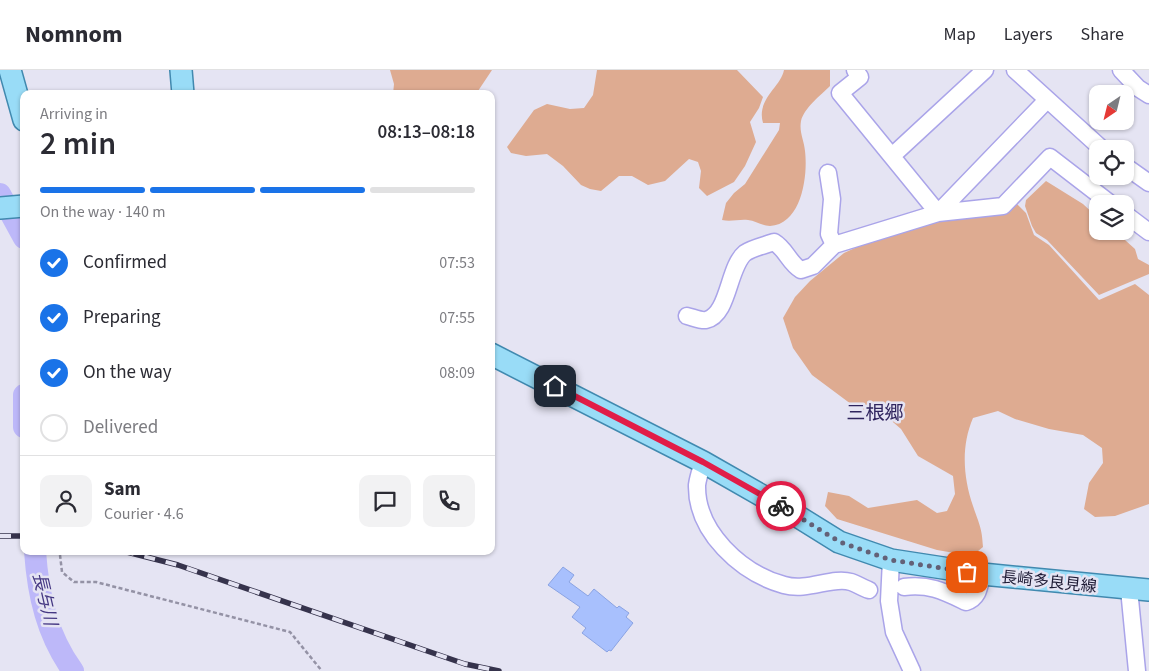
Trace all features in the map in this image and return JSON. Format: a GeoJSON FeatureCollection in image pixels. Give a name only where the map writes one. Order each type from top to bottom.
{"type":"FeatureCollection","features":[{"type":"Feature","properties":{"kind":"main road"},"geometry":{"type":"LineString","coordinates":[[181,70],[183,90]]}},
{"type":"Feature","properties":{"kind":"main road"},"geometry":{"type":"LineString","coordinates":[[13,89],[20,109]]}},
{"type":"Feature","properties":{"kind":"main road"},"geometry":{"type":"LineString","coordinates":[[0,208],[20,206]]}},
{"type":"Feature","properties":{"kind":"main road","name":"長崎多良見線"},"geometry":{"type":"LineString","coordinates":[[495,356],[703,462],[840,542],[891,560],[982,574],[1139,590]]}},
{"type":"Feature","properties":{"kind":"street"},"geometry":{"type":"LineString","coordinates":[[892,156],[986,70]]}},
{"type":"Feature","properties":{"kind":"street"},"geometry":{"type":"LineString","coordinates":[[1015,70],[1092,140]]}},
{"type":"Feature","properties":{"kind":"street"},"geometry":{"type":"LineString","coordinates":[[1121,70],[1138,88],[1149,95]]}},
{"type":"Feature","properties":{"kind":"street"},"geometry":{"type":"LineString","coordinates":[[862,72],[840,93],[938,214]]}},
{"type":"Feature","properties":{"kind":"street"},"geometry":{"type":"LineString","coordinates":[[938,214],[1048,100]]}},
{"type":"Feature","properties":{"kind":"street"},"geometry":{"type":"LineString","coordinates":[[687,316],[705,320],[713,316],[726,297],[734,270],[745,254],[774,242],[782,246],[794,266],[801,270],[813,266],[834,245],[938,214],[1004,206],[1050,157],[1099,195]]}},
{"type":"Feature","properties":{"kind":"street"},"geometry":{"type":"LineString","coordinates":[[1134,172],[1149,183]]}},
{"type":"Feature","properties":{"kind":"street"},"geometry":{"type":"LineString","coordinates":[[828,173],[832,199],[829,234],[834,245]]}},
{"type":"Feature","properties":{"kind":"street"},"geometry":{"type":"LineString","coordinates":[[1134,221],[1149,232]]}},
{"type":"Feature","properties":{"kind":"street"},"geometry":{"type":"LineString","coordinates":[[703,462],[697,484],[700,502],[707,524],[731,556],[759,574],[784,585],[806,588],[834,581],[850,581],[868,590]]}},
{"type":"Feature","properties":{"kind":"street"},"geometry":{"type":"LineString","coordinates":[[891,560],[889,601],[894,632],[912,671]]}},
{"type":"Feature","properties":{"kind":"street"},"geometry":{"type":"LineString","coordinates":[[904,587],[923,585],[940,589],[966,602],[974,600],[977,595],[982,574]]}},
{"type":"Feature","properties":{"kind":"street"},"geometry":{"type":"LineString","coordinates":[[1137,671],[1139,590]]}},
{"type":"Feature","properties":{"kind":"path"},"geometry":{"type":"LineString","coordinates":[[60,555],[62,572],[74,582],[96,582],[290,632],[322,671]]}},
{"type":"Feature","properties":{"kind":"shaded area"},"geometry":{"type":"Polygon","coordinates":[[[390,70],[492,70],[479,90],[393,90],[394,84],[390,70]]]}},
{"type":"Feature","properties":{"kind":"shaded area"},"geometry":{"type":"Polygon","coordinates":[[[597,70],[737,70],[763,97],[759,108],[750,122],[756,142],[745,166],[734,182],[707,196],[699,188],[701,171],[698,162],[689,159],[665,181],[648,185],[632,176],[619,176],[601,191],[581,185],[563,166],[547,154],[526,156],[511,153],[507,147],[534,110],[547,104],[570,109],[584,108],[593,95],[597,70]]]}},
{"type":"Feature","properties":{"kind":"shaded area"},"geometry":{"type":"Polygon","coordinates":[[[784,70],[830,70],[830,86],[809,107],[801,121],[806,161],[801,197],[796,208],[781,223],[770,226],[748,220],[722,220],[726,203],[745,184],[779,130],[780,123],[763,123],[762,115],[766,100],[784,70]]]}},
{"type":"Feature","properties":{"kind":"shaded area"},"geometry":{"type":"Polygon","coordinates":[[[1046,181],[1089,210],[1089,240],[1125,240],[1135,249],[1138,259],[1149,265],[1149,274],[1099,295],[1047,240],[1036,233],[1025,206],[1026,200],[1046,181]]]}},
{"type":"Feature","properties":{"kind":"shaded area"},"geometry":{"type":"Polygon","coordinates":[[[1017,204],[1026,213],[1034,235],[1049,245],[1099,300],[1135,284],[1149,295],[1149,504],[1115,516],[1095,517],[1084,509],[1089,483],[1103,463],[1102,448],[1083,435],[1049,429],[1015,419],[998,411],[973,418],[967,439],[965,473],[981,530],[983,547],[972,556],[937,550],[837,519],[825,506],[828,492],[849,496],[868,508],[917,500],[937,513],[947,511],[955,494],[953,476],[918,456],[901,429],[879,410],[859,410],[812,375],[793,348],[783,318],[795,297],[810,281],[844,253],[868,242],[935,220],[999,213],[1017,204]]]}},
{"type":"Feature","properties":{"kind":"building"},"geometry":{"type":"Polygon","coordinates":[[[563,567],[574,575],[569,582],[588,596],[594,589],[617,608],[619,606],[629,613],[626,617],[633,623],[611,651],[607,652],[582,633],[586,628],[572,617],[580,607],[548,585],[563,567]]]}},
{"type":"Feature","properties":{"kind":"waterway","name":"長与川"},"geometry":{"type":"LineString","coordinates":[[0,194],[20,231]]}},
{"type":"Feature","properties":{"kind":"waterway","name":"長与川"},"geometry":{"type":"LineString","coordinates":[[36,555],[41,599],[45,614],[50,629],[73,671]]}},
{"type":"Feature","properties":{"kind":"railway"},"geometry":{"type":"LineString","coordinates":[[0,536],[20,536]]}},
{"type":"Feature","properties":{"kind":"railway"},"geometry":{"type":"LineString","coordinates":[[139,555],[178,565],[465,664],[499,671]]}},
{"type":"Feature","properties":{"kind":"way so far"},"geometry":{"type":"LineString","coordinates":[[781,506],[840,542],[891,560],[967,572]]}},
{"type":"Feature","properties":{"kind":"district","name":"三根郷"},"geometry":{"type":"Point","coordinates":[875,412]}},
{"type":"Feature","properties":{"kind":"route"},"geometry":{"type":"LineString","coordinates":[[555,386],[703,462],[781,506]]}}]}
